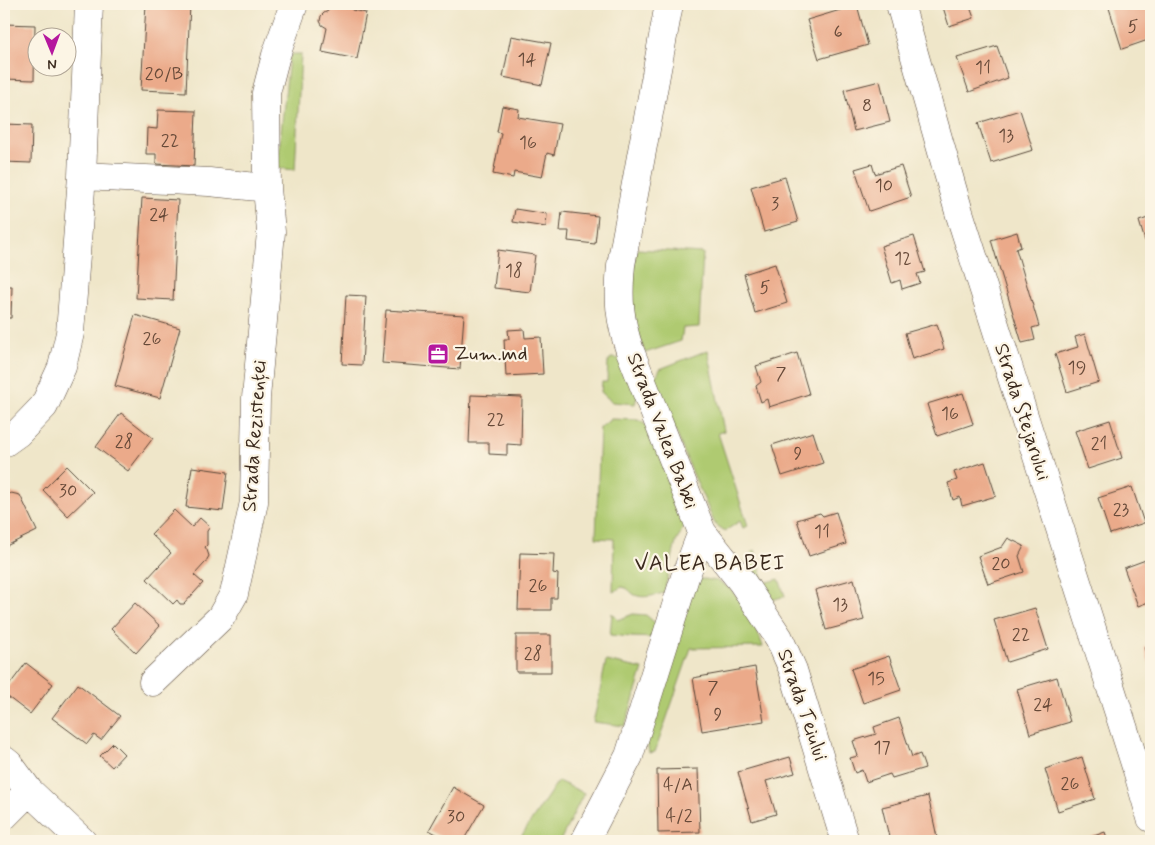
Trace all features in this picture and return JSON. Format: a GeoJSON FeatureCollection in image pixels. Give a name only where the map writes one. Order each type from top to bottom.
{"type":"FeatureCollection","features":[{"type":"Feature","properties":{"kind":"street"},"geometry":{"type":"LineString","coordinates":[[4,443],[18,433],[44,406],[62,367],[70,333],[82,176],[89,4]]}},
{"type":"Feature","properties":{"kind":"street","name":"Strada Rezistenței"},"geometry":{"type":"LineString","coordinates":[[153,682],[221,616],[234,594],[254,502],[256,398],[270,232],[267,188],[266,93],[276,55],[294,4]]}},
{"type":"Feature","properties":{"kind":"street","name":"Strada Valea Babei"},"geometry":{"type":"LineString","coordinates":[[585,841],[629,756],[685,577],[702,532],[630,351],[620,314],[618,289],[669,4]]}},
{"type":"Feature","properties":{"kind":"street","name":"Strada Stejarului"},"geometry":{"type":"LineString","coordinates":[[900,4],[958,212],[1151,818]]}},
{"type":"Feature","properties":{"kind":"street"},"geometry":{"type":"LineString","coordinates":[[82,176],[209,182],[267,188]]}},
{"type":"Feature","properties":{"kind":"street","name":"Strada Teiului"},"geometry":{"type":"LineString","coordinates":[[702,532],[742,582],[779,638],[794,670],[845,841]]}},
{"type":"Feature","properties":{"kind":"street"},"geometry":{"type":"LineString","coordinates":[[4,760],[29,791],[82,841]]}},
{"type":"Feature","properties":{"kind":"street"},"geometry":{"type":"LineString","coordinates":[[4,816],[29,791]]}},
{"type":"Feature","properties":{"kind":"green space"},"geometry":{"type":"Polygon","coordinates":[[[292,54],[301,54],[295,170],[277,168],[289,58],[292,54]]]}},
{"type":"Feature","properties":{"kind":"green space"},"geometry":{"type":"Polygon","coordinates":[[[637,249],[703,253],[699,327],[683,328],[681,341],[645,353],[628,304],[637,249]]]}},
{"type":"Feature","properties":{"kind":"green space"},"geometry":{"type":"Polygon","coordinates":[[[708,350],[724,431],[718,433],[748,526],[743,528],[740,521],[725,531],[715,524],[685,455],[654,375],[657,375],[660,369],[708,350]]]}},
{"type":"Feature","properties":{"kind":"green space"},"geometry":{"type":"Polygon","coordinates":[[[611,358],[623,359],[638,393],[635,404],[612,402],[601,392],[602,382],[607,382],[608,362],[611,358]]]}},
{"type":"Feature","properties":{"kind":"green space"},"geometry":{"type":"Polygon","coordinates":[[[611,419],[638,420],[651,428],[685,515],[684,526],[676,542],[664,593],[642,597],[622,587],[613,592],[614,539],[596,538],[600,428],[611,419]]]}},
{"type":"Feature","properties":{"kind":"green space"},"geometry":{"type":"Polygon","coordinates":[[[755,550],[764,583],[779,579],[785,596],[769,601],[763,596],[748,556],[755,550]]]}},
{"type":"Feature","properties":{"kind":"green space"},"geometry":{"type":"Polygon","coordinates":[[[704,579],[720,582],[735,594],[752,619],[763,647],[691,648],[655,752],[649,753],[647,741],[694,580],[704,579]]]}},
{"type":"Feature","properties":{"kind":"green space"},"geometry":{"type":"Polygon","coordinates":[[[612,613],[618,620],[633,614],[646,615],[661,628],[656,638],[610,635],[612,613]]]}},
{"type":"Feature","properties":{"kind":"green space"},"geometry":{"type":"Polygon","coordinates":[[[606,661],[643,669],[625,726],[593,722],[606,661]]]}},
{"type":"Feature","properties":{"kind":"green space"},"geometry":{"type":"Polygon","coordinates":[[[558,781],[584,793],[560,841],[518,841],[558,781]]]}},
{"type":"Feature","properties":{"kind":"building"},"geometry":{"type":"Polygon","coordinates":[[[146,4],[190,4],[186,92],[141,90],[146,4]]]}},
{"type":"Feature","properties":{"kind":"building"},"geometry":{"type":"Polygon","coordinates":[[[330,4],[348,4],[352,10],[366,13],[357,59],[322,52],[327,28],[320,21],[321,16],[328,11],[330,4]]]}},
{"type":"Feature","properties":{"kind":"building"},"geometry":{"type":"Polygon","coordinates":[[[942,4],[969,4],[974,18],[949,26],[942,4]]]}},
{"type":"Feature","properties":{"kind":"building"},"geometry":{"type":"Polygon","coordinates":[[[1110,4],[1137,4],[1137,6],[1148,4],[1151,15],[1151,39],[1122,49],[1109,8],[1110,4]]]}},
{"type":"Feature","properties":{"kind":"building"},"geometry":{"type":"Polygon","coordinates":[[[857,5],[868,45],[819,59],[807,20],[857,5]]]}},
{"type":"Feature","properties":{"kind":"building"},"geometry":{"type":"Polygon","coordinates":[[[4,24],[35,25],[35,28],[28,28],[28,78],[34,78],[34,80],[4,79],[4,24]]]}},
{"type":"Feature","properties":{"kind":"building"},"geometry":{"type":"Polygon","coordinates":[[[511,36],[551,43],[542,85],[503,77],[511,36]]]}},
{"type":"Feature","properties":{"kind":"building"},"geometry":{"type":"Polygon","coordinates":[[[997,46],[1008,78],[969,92],[957,58],[997,46]]]}},
{"type":"Feature","properties":{"kind":"building"},"geometry":{"type":"Polygon","coordinates":[[[880,81],[890,122],[854,131],[844,90],[880,81]]]}},
{"type":"Feature","properties":{"kind":"building"},"geometry":{"type":"Polygon","coordinates":[[[502,106],[519,109],[518,117],[560,124],[554,155],[547,153],[542,177],[514,172],[513,178],[493,174],[501,133],[497,132],[502,106]]]}},
{"type":"Feature","properties":{"kind":"building"},"geometry":{"type":"Polygon","coordinates":[[[158,110],[196,111],[194,166],[156,164],[156,154],[146,154],[147,128],[157,129],[158,110]]]}},
{"type":"Feature","properties":{"kind":"building"},"geometry":{"type":"Polygon","coordinates":[[[1020,110],[1033,150],[991,163],[978,123],[1020,110]]]}},
{"type":"Feature","properties":{"kind":"building"},"geometry":{"type":"Polygon","coordinates":[[[4,124],[32,125],[31,163],[4,162],[4,124]]]}},
{"type":"Feature","properties":{"kind":"building"},"geometry":{"type":"Polygon","coordinates":[[[872,164],[875,174],[901,166],[911,197],[869,211],[855,169],[872,164]]]}},
{"type":"Feature","properties":{"kind":"building"},"geometry":{"type":"Polygon","coordinates":[[[785,177],[798,222],[764,232],[751,187],[785,177]]]}},
{"type":"Feature","properties":{"kind":"building"},"geometry":{"type":"Polygon","coordinates":[[[142,198],[178,200],[173,300],[136,298],[142,198]]]}},
{"type":"Feature","properties":{"kind":"building"},"geometry":{"type":"Polygon","coordinates":[[[515,209],[547,214],[546,227],[513,222],[515,209]]]}},
{"type":"Feature","properties":{"kind":"building"},"geometry":{"type":"Polygon","coordinates":[[[562,212],[598,216],[595,244],[568,241],[569,231],[560,231],[562,212]]]}},
{"type":"Feature","properties":{"kind":"building"},"geometry":{"type":"Polygon","coordinates":[[[1151,217],[1151,239],[1145,241],[1139,221],[1151,217]]]}},
{"type":"Feature","properties":{"kind":"building"},"geometry":{"type":"Polygon","coordinates":[[[1017,232],[1021,247],[1016,249],[1039,326],[1032,328],[1035,340],[1022,343],[991,240],[1017,232]]]}},
{"type":"Feature","properties":{"kind":"building"},"geometry":{"type":"Polygon","coordinates":[[[914,236],[925,272],[917,274],[920,283],[902,289],[900,280],[892,283],[881,246],[914,236]]]}},
{"type":"Feature","properties":{"kind":"building"},"geometry":{"type":"Polygon","coordinates":[[[498,250],[535,255],[530,292],[494,288],[498,250]]]}},
{"type":"Feature","properties":{"kind":"building"},"geometry":{"type":"Polygon","coordinates":[[[775,264],[787,303],[755,313],[744,274],[775,264]]]}},
{"type":"Feature","properties":{"kind":"building"},"geometry":{"type":"Polygon","coordinates":[[[4,286],[12,286],[11,318],[4,318],[4,286]]]}},
{"type":"Feature","properties":{"kind":"building"},"geometry":{"type":"Polygon","coordinates":[[[346,295],[366,296],[362,365],[342,364],[346,295]]]}},
{"type":"Feature","properties":{"kind":"building"},"geometry":{"type":"Polygon","coordinates":[[[386,310],[464,315],[460,369],[382,363],[386,310]]]}},
{"type":"Feature","properties":{"kind":"building"},"geometry":{"type":"Polygon","coordinates":[[[135,315],[180,328],[160,398],[115,386],[135,315]]]}},
{"type":"Feature","properties":{"kind":"building"},"geometry":{"type":"Polygon","coordinates":[[[937,324],[944,349],[912,359],[905,333],[937,324]]]}},
{"type":"Feature","properties":{"kind":"building"},"geometry":{"type":"Polygon","coordinates":[[[524,329],[525,338],[541,337],[543,374],[506,376],[504,339],[509,339],[508,330],[524,329]]]}},
{"type":"Feature","properties":{"kind":"building"},"geometry":{"type":"Polygon","coordinates":[[[1085,334],[1099,382],[1067,392],[1055,354],[1078,347],[1075,337],[1085,334]]]}},
{"type":"Feature","properties":{"kind":"building"},"geometry":{"type":"Polygon","coordinates":[[[797,353],[809,394],[769,407],[767,399],[761,402],[756,386],[761,382],[756,366],[797,353]]]}},
{"type":"Feature","properties":{"kind":"building"},"geometry":{"type":"Polygon","coordinates":[[[963,393],[973,424],[937,436],[927,404],[963,393]]]}},
{"type":"Feature","properties":{"kind":"building"},"geometry":{"type":"Polygon","coordinates":[[[471,395],[522,397],[521,445],[507,444],[507,455],[489,454],[489,443],[469,443],[471,395]]]}},
{"type":"Feature","properties":{"kind":"building"},"geometry":{"type":"Polygon","coordinates":[[[121,413],[153,438],[128,471],[96,447],[121,413]]]}},
{"type":"Feature","properties":{"kind":"building"},"geometry":{"type":"Polygon","coordinates":[[[1110,420],[1122,458],[1088,469],[1075,431],[1110,420]]]}},
{"type":"Feature","properties":{"kind":"building"},"geometry":{"type":"Polygon","coordinates":[[[813,432],[823,463],[782,476],[772,445],[813,432]]]}},
{"type":"Feature","properties":{"kind":"building"},"geometry":{"type":"Polygon","coordinates":[[[985,462],[996,496],[962,506],[960,497],[953,500],[948,483],[957,480],[954,472],[985,462]]]}},
{"type":"Feature","properties":{"kind":"building"},"geometry":{"type":"Polygon","coordinates":[[[67,466],[93,492],[68,516],[43,490],[67,466]]]}},
{"type":"Feature","properties":{"kind":"building"},"geometry":{"type":"Polygon","coordinates":[[[192,467],[228,472],[223,511],[186,507],[192,467]]]}},
{"type":"Feature","properties":{"kind":"building"},"geometry":{"type":"Polygon","coordinates":[[[1132,487],[1144,523],[1110,534],[1098,498],[1132,487]]]}},
{"type":"Feature","properties":{"kind":"building"},"geometry":{"type":"Polygon","coordinates":[[[11,493],[20,495],[37,531],[4,547],[4,496],[11,493]]]}},
{"type":"Feature","properties":{"kind":"building"},"geometry":{"type":"Polygon","coordinates":[[[174,510],[192,527],[200,518],[210,527],[207,531],[207,545],[205,547],[209,556],[194,575],[203,583],[184,604],[180,604],[177,600],[173,604],[147,579],[171,553],[151,534],[174,510]]]}},
{"type":"Feature","properties":{"kind":"building"},"geometry":{"type":"Polygon","coordinates":[[[836,512],[846,544],[809,556],[797,520],[820,513],[823,516],[836,512]]]}},
{"type":"Feature","properties":{"kind":"building"},"geometry":{"type":"Polygon","coordinates":[[[1008,538],[1024,546],[1019,556],[1024,572],[988,584],[978,556],[1002,547],[1008,538]]]}},
{"type":"Feature","properties":{"kind":"building"},"geometry":{"type":"Polygon","coordinates":[[[520,553],[554,554],[553,573],[558,574],[557,598],[551,598],[551,610],[518,610],[520,553]]]}},
{"type":"Feature","properties":{"kind":"building"},"geometry":{"type":"Polygon","coordinates":[[[1151,558],[1151,601],[1138,606],[1124,568],[1151,558]]]}},
{"type":"Feature","properties":{"kind":"building"},"geometry":{"type":"Polygon","coordinates":[[[854,579],[864,620],[826,630],[815,590],[854,579]]]}},
{"type":"Feature","properties":{"kind":"building"},"geometry":{"type":"Polygon","coordinates":[[[135,603],[160,626],[136,653],[111,629],[135,603]]]}},
{"type":"Feature","properties":{"kind":"building"},"geometry":{"type":"Polygon","coordinates":[[[1035,608],[1048,649],[1007,662],[994,620],[1035,608]]]}},
{"type":"Feature","properties":{"kind":"building"},"geometry":{"type":"Polygon","coordinates":[[[516,635],[551,635],[551,672],[516,672],[516,635]]]}},
{"type":"Feature","properties":{"kind":"building"},"geometry":{"type":"Polygon","coordinates":[[[1151,645],[1151,668],[1144,647],[1151,645]]]}},
{"type":"Feature","properties":{"kind":"building"},"geometry":{"type":"Polygon","coordinates":[[[889,656],[901,690],[863,703],[851,669],[889,656]]]}},
{"type":"Feature","properties":{"kind":"building"},"geometry":{"type":"Polygon","coordinates":[[[26,663],[53,684],[30,714],[4,694],[26,663]]]}},
{"type":"Feature","properties":{"kind":"building"},"geometry":{"type":"Polygon","coordinates":[[[755,667],[764,721],[702,731],[693,678],[755,667]]]}},
{"type":"Feature","properties":{"kind":"building"},"geometry":{"type":"Polygon","coordinates":[[[1057,677],[1070,722],[1030,734],[1017,689],[1057,677]]]}},
{"type":"Feature","properties":{"kind":"building"},"geometry":{"type":"Polygon","coordinates":[[[78,684],[120,716],[101,740],[94,735],[87,744],[52,718],[78,684]]]}},
{"type":"Feature","properties":{"kind":"building"},"geometry":{"type":"Polygon","coordinates":[[[899,718],[912,757],[920,754],[925,768],[892,778],[890,774],[866,782],[862,770],[855,773],[850,758],[858,756],[853,741],[876,734],[874,727],[899,718]]]}},
{"type":"Feature","properties":{"kind":"building"},"geometry":{"type":"Polygon","coordinates":[[[113,743],[124,754],[112,767],[100,756],[113,743]]]}},
{"type":"Feature","properties":{"kind":"building"},"geometry":{"type":"Polygon","coordinates":[[[790,757],[795,773],[766,781],[776,814],[752,821],[738,772],[790,757]]]}},
{"type":"Feature","properties":{"kind":"building"},"geometry":{"type":"Polygon","coordinates":[[[1082,757],[1095,799],[1058,811],[1045,769],[1082,757]]]}},
{"type":"Feature","properties":{"kind":"building"},"geometry":{"type":"Polygon","coordinates":[[[698,769],[700,832],[658,833],[657,770],[698,769]]]}},
{"type":"Feature","properties":{"kind":"building"},"geometry":{"type":"Polygon","coordinates":[[[453,787],[484,805],[463,841],[449,841],[429,830],[453,787]]]}},
{"type":"Feature","properties":{"kind":"building"},"geometry":{"type":"Polygon","coordinates":[[[928,796],[937,837],[919,841],[890,841],[882,807],[928,796]]]}},
{"type":"Feature","properties":{"kind":"building"},"geometry":{"type":"Polygon","coordinates":[[[1105,832],[1108,841],[1080,841],[1105,832]]]}},
{"type":"Feature","properties":{"kind":"place","name":"Zum.md"},"geometry":{"type":"Point","coordinates":[438,354]}},
{"type":"Feature","properties":{"kind":"district","name":"VALEA BABEI"},"geometry":{"type":"Point","coordinates":[710,564]}}]}
